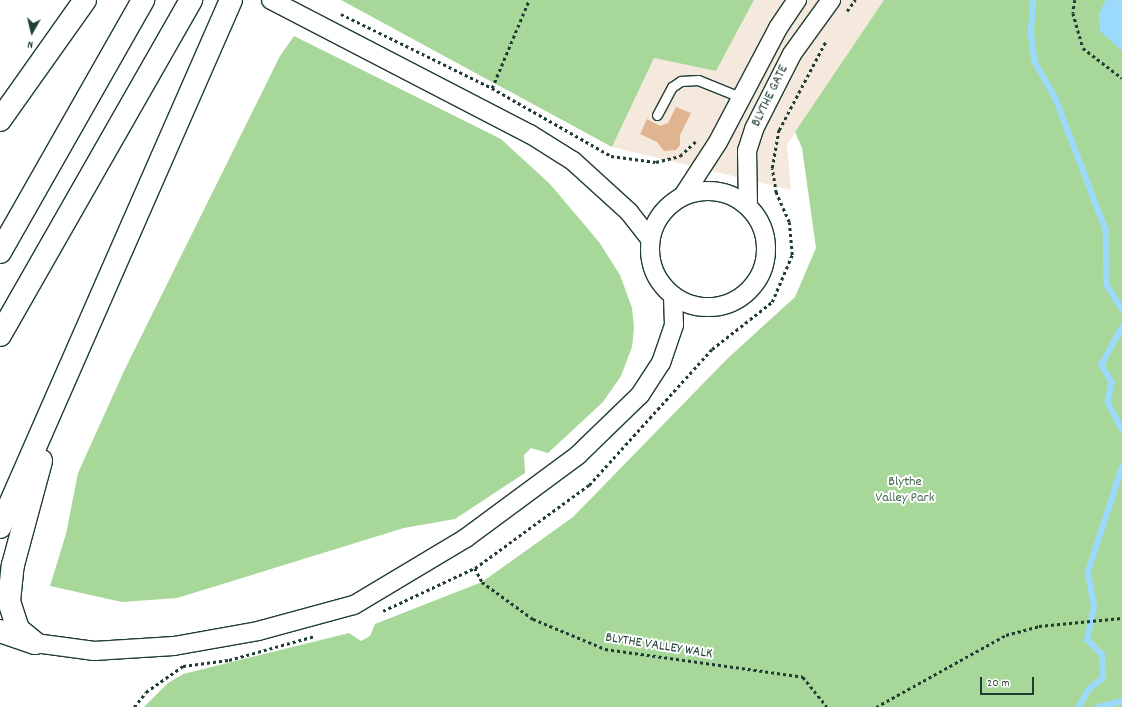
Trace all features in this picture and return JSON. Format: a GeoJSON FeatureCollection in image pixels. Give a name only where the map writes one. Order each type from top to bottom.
{"type":"FeatureCollection","features":[{"type":"Feature","properties":{"kind":"highway"},"geometry":{"type":"LineString","coordinates":[[0,120],[85,0]]}},
{"type":"Feature","properties":{"kind":"highway"},"geometry":{"type":"LineString","coordinates":[[0,252],[143,0]]}},
{"type":"Feature","properties":{"kind":"highway"},"geometry":{"type":"LineString","coordinates":[[0,335],[191,0]]}},
{"type":"Feature","properties":{"kind":"highway"},"geometry":{"type":"LineString","coordinates":[[0,527],[54,410],[110,272],[231,0]]}},
{"type":"Feature","properties":{"kind":"highway"},"geometry":{"type":"LineString","coordinates":[[35,643],[18,629],[9,601],[13,565],[54,410]]}},
{"type":"Feature","properties":{"kind":"highway"},"geometry":{"type":"LineString","coordinates":[[0,631],[35,643]]}},
{"type":"Feature","properties":{"kind":"street"},"geometry":{"type":"LineString","coordinates":[[271,0],[530,134],[573,161],[629,212],[650,239],[653,271],[673,297],[694,306],[724,306],[754,287],[767,254],[766,236],[748,206],[716,191],[683,196],[667,207],[650,239]]}},
{"type":"Feature","properties":{"kind":"street","name":"BLYTHE GATE"},"geometry":{"type":"LineString","coordinates":[[683,196],[718,142],[740,97],[797,0]]}},
{"type":"Feature","properties":{"kind":"street","name":"BLYTHE GATE"},"geometry":{"type":"LineString","coordinates":[[748,206],[747,151],[754,129],[786,65],[831,0]]}},
{"type":"Feature","properties":{"kind":"street"},"geometry":{"type":"LineString","coordinates":[[35,643],[94,651],[174,646],[258,631],[354,604],[466,538],[578,455],[640,395],[661,363],[674,325],[673,297]]}},
{"type":"Feature","properties":{"kind":"lane"},"geometry":{"type":"LineString","coordinates":[[657,115],[672,88],[681,81],[698,80],[740,97]]}},
{"type":"Feature","properties":{"kind":"path"},"geometry":{"type":"LineString","coordinates":[[492,88],[529,0]]}},
{"type":"Feature","properties":{"kind":"path"},"geometry":{"type":"LineString","coordinates":[[842,18],[855,0]]}},
{"type":"Feature","properties":{"kind":"path"},"geometry":{"type":"LineString","coordinates":[[1075,0],[1073,13],[1083,48],[1122,78]]}},
{"type":"Feature","properties":{"kind":"path"},"geometry":{"type":"LineString","coordinates":[[336,11],[492,88],[610,156],[656,162],[680,156],[700,135]]}},
{"type":"Feature","properties":{"kind":"path"},"geometry":{"type":"LineString","coordinates":[[786,65],[806,76],[830,35]]}},
{"type":"Feature","properties":{"kind":"path","name":"BLYTHE VALLEY WALK"},"geometry":{"type":"LineString","coordinates":[[474,568],[482,582],[533,619],[605,649],[803,677],[827,707]]}},
{"type":"Feature","properties":{"kind":"path"},"geometry":{"type":"LineString","coordinates":[[876,707],[930,679],[1006,634],[1039,626],[1122,618]]}},
{"type":"Feature","properties":{"kind":"shaded area"},"geometry":{"type":"Polygon","coordinates":[[[754,0],[884,0],[787,145],[791,190],[612,147],[654,58],[716,71],[754,0]]]}},
{"type":"Feature","properties":{"kind":"green space"},"geometry":{"type":"Polygon","coordinates":[[[341,0],[754,0],[716,71],[654,58],[612,147],[341,0]]]}},
{"type":"Feature","properties":{"kind":"green space","name":"Blythe Valley Park"},"geometry":{"type":"Polygon","coordinates":[[[884,0],[1122,0],[1122,707],[144,707],[168,683],[183,674],[349,633],[361,641],[370,636],[375,624],[482,582],[573,517],[727,359],[795,297],[816,248],[802,148],[795,132],[884,0]]]}},
{"type":"Feature","properties":{"kind":"green space"},"geometry":{"type":"Polygon","coordinates":[[[294,36],[501,139],[550,184],[599,242],[620,275],[632,308],[634,328],[632,347],[621,376],[603,402],[548,453],[531,448],[524,455],[525,473],[455,519],[404,528],[177,598],[122,602],[50,586],[66,534],[78,473],[124,371],[280,56],[294,36]]]}},
{"type":"Feature","properties":{"kind":"water"},"geometry":{"type":"Polygon","coordinates":[[[1106,0],[1122,0],[1122,51],[1100,31],[1099,13],[1106,0]]]}},
{"type":"Feature","properties":{"kind":"building"},"geometry":{"type":"Polygon","coordinates":[[[676,107],[691,113],[680,135],[680,145],[676,150],[664,151],[657,142],[640,134],[647,119],[660,126],[668,123],[676,107]]]}},
{"type":"Feature","properties":{"kind":"waterway"},"geometry":{"type":"LineString","coordinates":[[1034,0],[1031,32],[1035,62],[1056,99],[1106,230],[1107,285],[1122,309]]}},
{"type":"Feature","properties":{"kind":"waterway"},"geometry":{"type":"LineString","coordinates":[[1122,328],[1102,365],[1112,382],[1108,402],[1122,429]]}},
{"type":"Feature","properties":{"kind":"waterway"},"geometry":{"type":"LineString","coordinates":[[1079,707],[1088,690],[1103,678],[1102,655],[1087,640],[1094,607],[1088,572],[1122,467]]}},
{"type":"Feature","properties":{"kind":"waterway"},"geometry":{"type":"LineString","coordinates":[[1099,707],[1122,701]]}}]}
